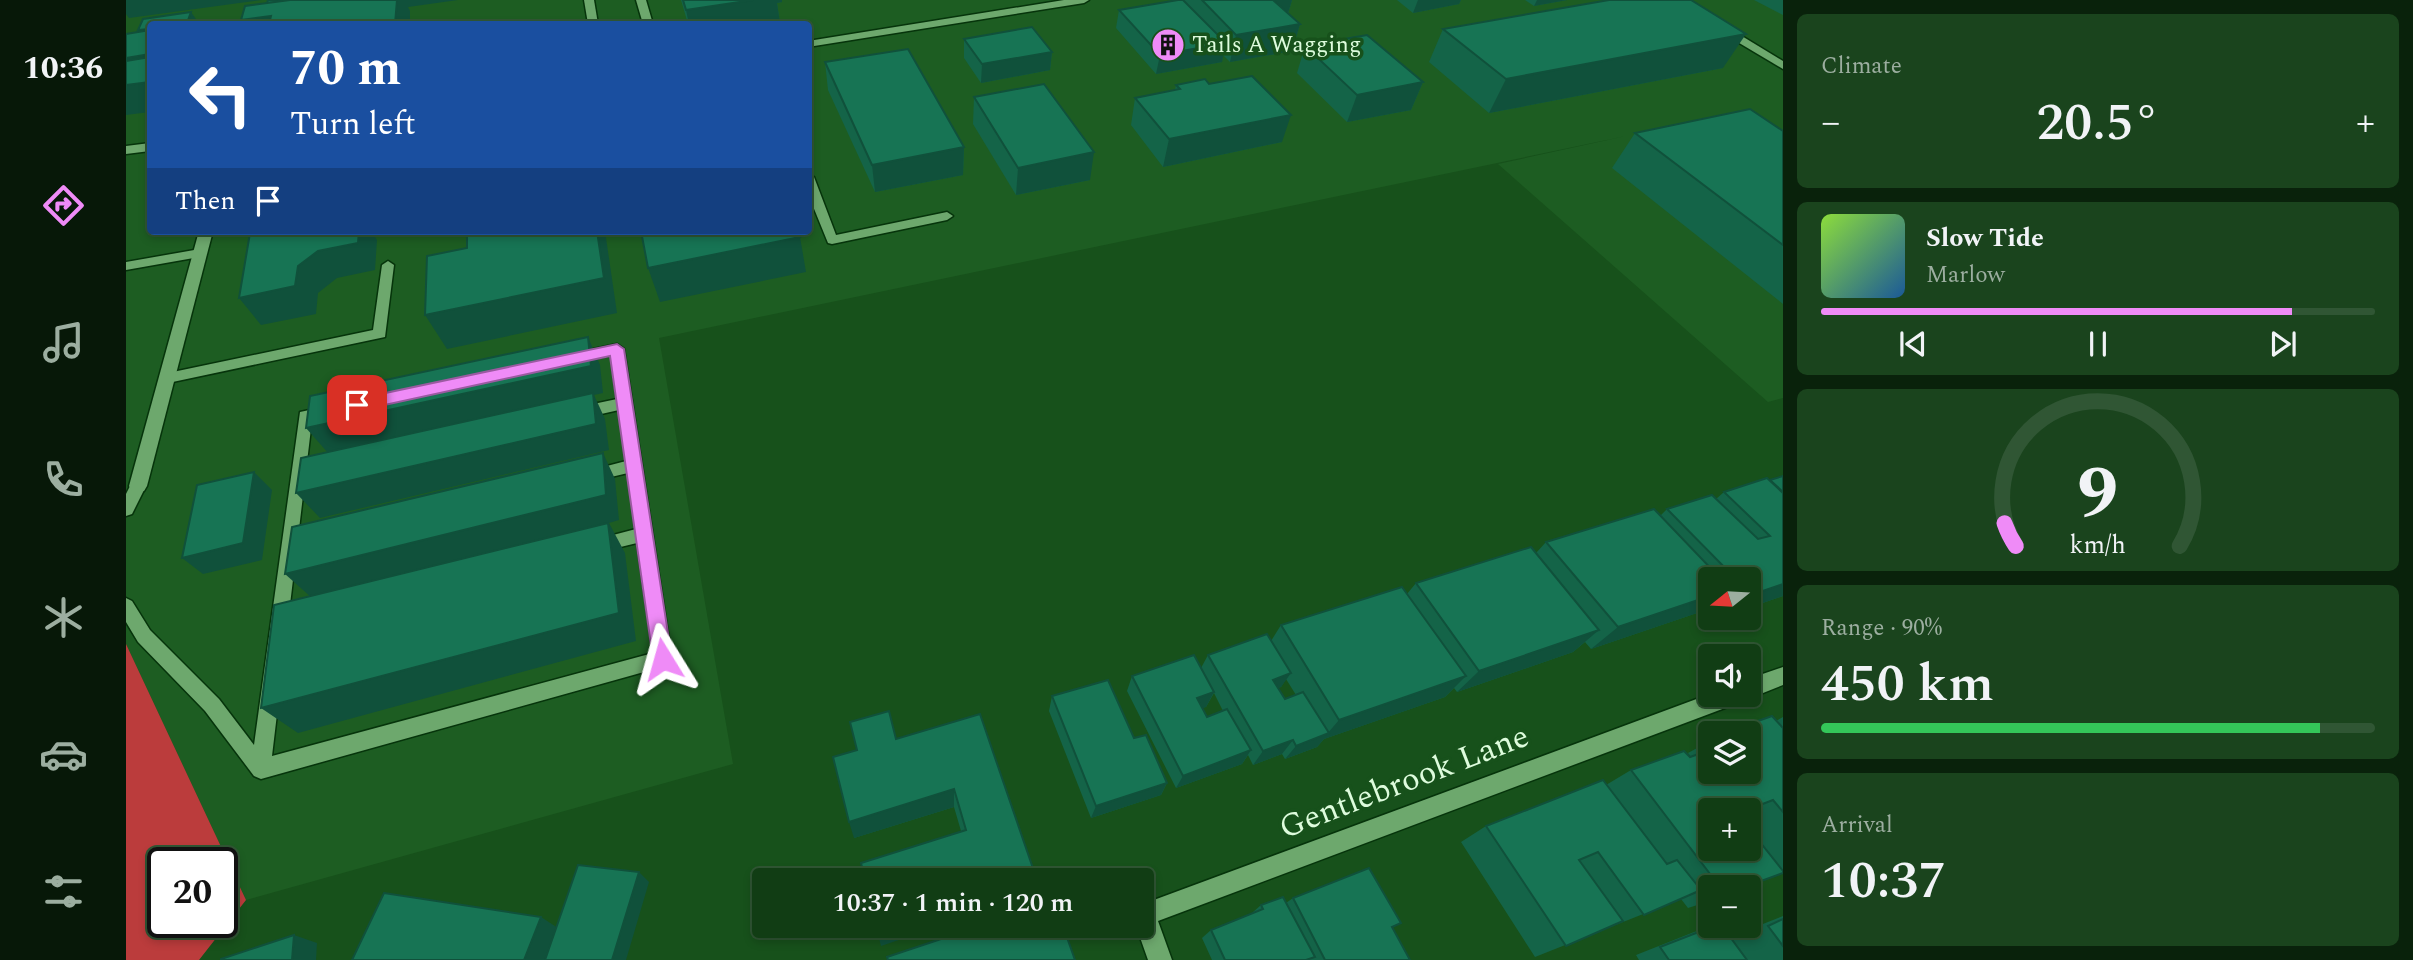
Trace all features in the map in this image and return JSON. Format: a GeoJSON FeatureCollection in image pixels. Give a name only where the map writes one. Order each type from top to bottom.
{"type":"FeatureCollection","features":[{"type":"Feature","properties":{"kind":"street"},"geometry":{"type":"LineString","coordinates":[[589,0],[592,21]]}},
{"type":"Feature","properties":{"kind":"street"},"geometry":{"type":"LineString","coordinates":[[812,43],[1084,0]]}},
{"type":"Feature","properties":{"kind":"street"},"geometry":{"type":"LineString","coordinates":[[1708,20],[1783,66]]}},
{"type":"Feature","properties":{"kind":"street"},"geometry":{"type":"LineString","coordinates":[[126,150],[147,147]]}},
{"type":"Feature","properties":{"kind":"street"},"geometry":{"type":"LineString","coordinates":[[138,486],[205,235]]}},
{"type":"Feature","properties":{"kind":"street"},"geometry":{"type":"LineString","coordinates":[[1761,684],[1783,676]]}},
{"type":"Feature","properties":{"kind":"street","name":"Gentlebrook Lane"},"geometry":{"type":"LineString","coordinates":[[1160,960],[1144,915],[1701,707]]}},
{"type":"Feature","properties":{"kind":"lane"},"geometry":{"type":"LineString","coordinates":[[641,0],[645,21]]}},
{"type":"Feature","properties":{"kind":"lane"},"geometry":{"type":"LineString","coordinates":[[812,188],[832,240],[947,216]]}},
{"type":"Feature","properties":{"kind":"lane"},"geometry":{"type":"LineString","coordinates":[[126,266],[200,253]]}},
{"type":"Feature","properties":{"kind":"lane"},"geometry":{"type":"LineString","coordinates":[[168,378],[380,334],[388,265]]}},
{"type":"Feature","properties":{"kind":"lane"},"geometry":{"type":"LineString","coordinates":[[617,349],[663,659],[261,769],[286,627],[304,477],[305,416],[617,349]]}},
{"type":"Feature","properties":{"kind":"lane"},"geometry":{"type":"LineString","coordinates":[[559,418],[625,403]]}},
{"type":"Feature","properties":{"kind":"lane"},"geometry":{"type":"LineString","coordinates":[[568,481],[634,465]]}},
{"type":"Feature","properties":{"kind":"lane"},"geometry":{"type":"LineString","coordinates":[[126,509],[138,486]]}},
{"type":"Feature","properties":{"kind":"lane"},"geometry":{"type":"LineString","coordinates":[[576,551],[644,534]]}},
{"type":"Feature","properties":{"kind":"lane"},"geometry":{"type":"LineString","coordinates":[[126,606],[144,636],[212,705],[261,769]]}},
{"type":"Feature","properties":{"kind":"shaded area"},"geometry":{"type":"Polygon","coordinates":[[[126,0],[1783,0],[1783,398],[1768,402],[1498,164],[1626,136],[659,338],[733,764],[246,900],[238,883],[238,847],[221,847],[126,644],[126,0]]]}},
{"type":"Feature","properties":{"kind":"shaded area"},"geometry":{"type":"Polygon","coordinates":[[[126,644],[221,847],[147,847],[147,938],[216,938],[199,960],[126,960],[126,644]]]}},
{"type":"Feature","properties":{"kind":"shaded area"},"geometry":{"type":"Polygon","coordinates":[[[238,883],[246,900],[238,910],[238,883]]]}},
{"type":"Feature","properties":{"kind":"building"},"geometry":{"type":"Polygon","coordinates":[[[290,0],[397,0],[395,21],[270,21],[271,16],[241,20],[245,6],[290,0]]]}},
{"type":"Feature","properties":{"kind":"building"},"geometry":{"type":"Polygon","coordinates":[[[683,0],[753,0],[686,10],[683,0]]]}},
{"type":"Feature","properties":{"kind":"building"},"geometry":{"type":"Polygon","coordinates":[[[1183,0],[1226,43],[1160,55],[1119,10],[1183,0]]]}},
{"type":"Feature","properties":{"kind":"building"},"geometry":{"type":"Polygon","coordinates":[[[1202,0],[1273,0],[1300,24],[1236,35],[1202,0]]]}},
{"type":"Feature","properties":{"kind":"building"},"geometry":{"type":"Polygon","coordinates":[[[1609,0],[1691,0],[1746,34],[1506,79],[1443,29],[1609,0]]]}},
{"type":"Feature","properties":{"kind":"building"},"geometry":{"type":"Polygon","coordinates":[[[191,12],[188,21],[147,21],[147,29],[138,30],[143,19],[191,12]]]}},
{"type":"Feature","properties":{"kind":"building"},"geometry":{"type":"Polygon","coordinates":[[[1032,27],[1052,52],[982,64],[964,39],[1032,27]]]}},
{"type":"Feature","properties":{"kind":"building"},"geometry":{"type":"Polygon","coordinates":[[[147,30],[147,54],[126,58],[126,34],[147,30]]]}},
{"type":"Feature","properties":{"kind":"building"},"geometry":{"type":"Polygon","coordinates":[[[1367,35],[1423,82],[1357,95],[1305,46],[1367,35]]]}},
{"type":"Feature","properties":{"kind":"building"},"geometry":{"type":"Polygon","coordinates":[[[908,49],[964,147],[872,165],[825,62],[908,49]]]}},
{"type":"Feature","properties":{"kind":"building"},"geometry":{"type":"Polygon","coordinates":[[[147,58],[147,82],[126,85],[126,61],[147,58]]]}},
{"type":"Feature","properties":{"kind":"building"},"geometry":{"type":"Polygon","coordinates":[[[1252,76],[1291,115],[1169,139],[1135,98],[1180,89],[1176,85],[1205,79],[1209,84],[1252,76]]]}},
{"type":"Feature","properties":{"kind":"building"},"geometry":{"type":"Polygon","coordinates":[[[1044,84],[1094,152],[1018,168],[974,97],[1044,84]]]}},
{"type":"Feature","properties":{"kind":"building"},"geometry":{"type":"Polygon","coordinates":[[[1750,109],[1783,131],[1783,245],[1635,133],[1750,109]]]}},
{"type":"Feature","properties":{"kind":"building"},"geometry":{"type":"Polygon","coordinates":[[[250,235],[359,235],[358,243],[318,251],[298,266],[295,286],[239,298],[250,235]]]}},
{"type":"Feature","properties":{"kind":"building"},"geometry":{"type":"Polygon","coordinates":[[[467,235],[598,235],[604,278],[425,315],[427,256],[467,248],[467,235]]]}},
{"type":"Feature","properties":{"kind":"building"},"geometry":{"type":"Polygon","coordinates":[[[642,235],[800,237],[648,268],[642,235]]]}},
{"type":"Feature","properties":{"kind":"building"},"geometry":{"type":"Polygon","coordinates":[[[588,337],[591,366],[306,428],[310,396],[588,337]]]}},
{"type":"Feature","properties":{"kind":"building"},"geometry":{"type":"Polygon","coordinates":[[[593,393],[596,424],[296,493],[301,458],[593,393]]]}},
{"type":"Feature","properties":{"kind":"building"},"geometry":{"type":"Polygon","coordinates":[[[603,453],[606,495],[285,574],[292,527],[603,453]]]}},
{"type":"Feature","properties":{"kind":"building"},"geometry":{"type":"Polygon","coordinates":[[[254,472],[243,543],[182,558],[197,485],[254,472]]]}},
{"type":"Feature","properties":{"kind":"building"},"geometry":{"type":"Polygon","coordinates":[[[1783,476],[1783,492],[1770,480],[1783,476]]]}},
{"type":"Feature","properties":{"kind":"building"},"geometry":{"type":"Polygon","coordinates":[[[1767,478],[1783,493],[1783,584],[1761,592],[1761,567],[1724,567],[1667,509],[1712,495],[1758,539],[1770,536],[1724,492],[1767,478]]]}},
{"type":"Feature","properties":{"kind":"building"},"geometry":{"type":"Polygon","coordinates":[[[1654,509],[1710,567],[1698,567],[1698,600],[1618,627],[1546,542],[1654,509]]]}},
{"type":"Feature","properties":{"kind":"building"},"geometry":{"type":"Polygon","coordinates":[[[608,523],[619,613],[261,708],[274,605],[608,523]]]}},
{"type":"Feature","properties":{"kind":"building"},"geometry":{"type":"Polygon","coordinates":[[[1531,547],[1599,630],[1479,671],[1416,583],[1531,547]]]}},
{"type":"Feature","properties":{"kind":"building"},"geometry":{"type":"Polygon","coordinates":[[[1402,587],[1466,676],[1339,720],[1281,625],[1402,587]]]}},
{"type":"Feature","properties":{"kind":"building"},"geometry":{"type":"Polygon","coordinates":[[[1267,634],[1291,673],[1273,680],[1285,699],[1303,692],[1329,733],[1296,746],[1293,740],[1263,751],[1208,655],[1267,634]]]}},
{"type":"Feature","properties":{"kind":"building"},"geometry":{"type":"Polygon","coordinates":[[[1194,655],[1214,692],[1197,698],[1207,717],[1227,709],[1251,750],[1183,776],[1132,676],[1194,655]]]}},
{"type":"Feature","properties":{"kind":"building"},"geometry":{"type":"Polygon","coordinates":[[[1108,680],[1134,738],[1146,735],[1167,783],[1096,806],[1052,696],[1108,680]]]}},
{"type":"Feature","properties":{"kind":"building"},"geometry":{"type":"Polygon","coordinates":[[[889,711],[896,739],[980,714],[1033,868],[862,868],[861,863],[966,830],[954,789],[849,822],[833,757],[857,750],[850,722],[889,711]]]}},
{"type":"Feature","properties":{"kind":"building"},"geometry":{"type":"Polygon","coordinates":[[[1772,716],[1783,728],[1783,812],[1773,800],[1761,805],[1761,798],[1698,798],[1698,858],[1631,770],[1684,751],[1690,757],[1698,754],[1698,784],[1761,784],[1761,721],[1758,721],[1772,716]]]}},
{"type":"Feature","properties":{"kind":"building"},"geometry":{"type":"Polygon","coordinates":[[[1603,780],[1667,864],[1677,860],[1698,886],[1698,891],[1644,915],[1598,852],[1579,860],[1623,921],[1566,946],[1486,826],[1603,780]]]}},
{"type":"Feature","properties":{"kind":"building"},"geometry":{"type":"Polygon","coordinates":[[[1761,843],[1783,871],[1761,881],[1761,875],[1711,875],[1700,861],[1761,861],[1761,843]]]}},
{"type":"Feature","properties":{"kind":"building"},"geometry":{"type":"Polygon","coordinates":[[[578,865],[639,872],[612,960],[545,960],[578,865]]]}},
{"type":"Feature","properties":{"kind":"building"},"geometry":{"type":"Polygon","coordinates":[[[1369,868],[1401,923],[1392,927],[1410,960],[1325,960],[1293,898],[1369,868]]]}},
{"type":"Feature","properties":{"kind":"building"},"geometry":{"type":"Polygon","coordinates":[[[384,893],[541,917],[524,960],[352,960],[384,893]]]}},
{"type":"Feature","properties":{"kind":"building"},"geometry":{"type":"Polygon","coordinates":[[[1283,897],[1315,957],[1306,960],[1225,960],[1211,930],[1263,909],[1261,905],[1283,897]]]}},
{"type":"Feature","properties":{"kind":"building"},"geometry":{"type":"Polygon","coordinates":[[[1783,919],[1783,946],[1768,926],[1783,919]]]}},
{"type":"Feature","properties":{"kind":"building"},"geometry":{"type":"Polygon","coordinates":[[[1698,932],[1698,938],[1731,938],[1747,960],[1669,960],[1660,947],[1698,932]]]}},
{"type":"Feature","properties":{"kind":"building"},"geometry":{"type":"Polygon","coordinates":[[[294,935],[292,960],[221,960],[221,959],[294,935]]]}},
{"type":"Feature","properties":{"kind":"building"},"geometry":{"type":"Polygon","coordinates":[[[944,938],[1067,938],[1075,960],[888,960],[887,957],[944,938]]]}},
{"type":"Feature","properties":{"kind":"place","name":"Tails A Wagging"},"geometry":{"type":"Point","coordinates":[1168,45]}},
{"type":"Feature","properties":{"kind":"route"},"geometry":{"type":"LineString","coordinates":[[357,405],[617,349],[663,659]]}}]}
